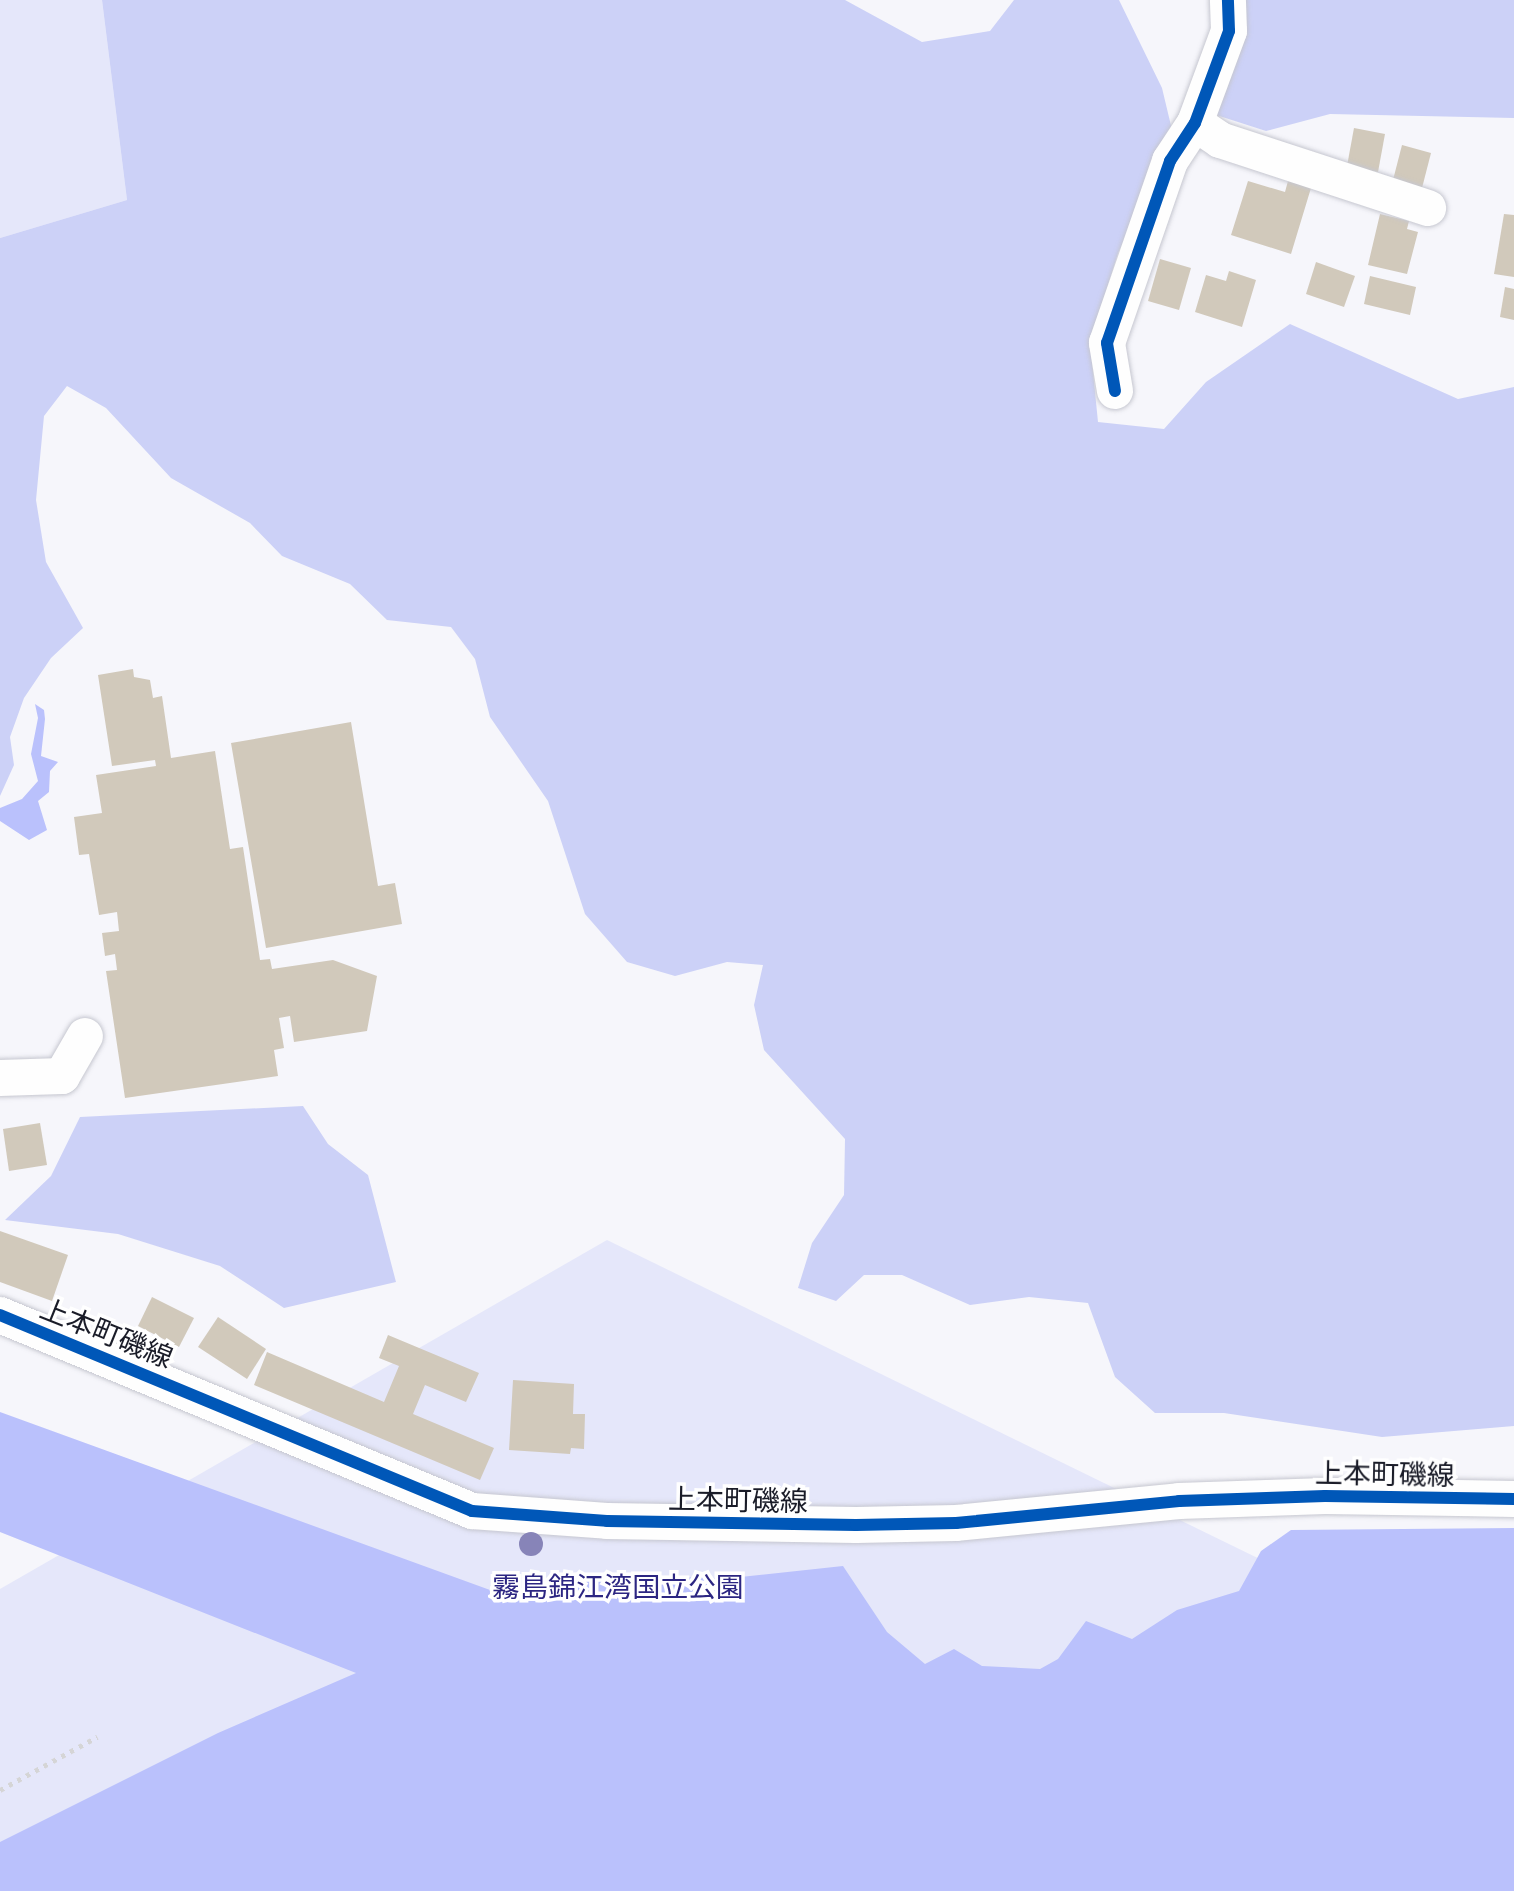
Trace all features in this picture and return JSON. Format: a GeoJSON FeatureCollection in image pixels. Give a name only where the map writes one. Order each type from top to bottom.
{"type":"FeatureCollection","features":[{"type":"Feature","properties":{"kind":"street"},"geometry":{"type":"LineString","coordinates":[[1115,391],[1107,343],[1170,161],[1195,123],[1229,31],[1228,0]]}},
{"type":"Feature","properties":{"kind":"street"},"geometry":{"type":"LineString","coordinates":[[1195,123],[1220,140],[1428,208]]}},
{"type":"Feature","properties":{"kind":"street"},"geometry":{"type":"LineString","coordinates":[[0,1078],[62,1076],[85,1036]]}},
{"type":"Feature","properties":{"kind":"street","name":"上本町磯線"},"geometry":{"type":"LineString","coordinates":[[0,1315],[472,1511],[607,1521],[856,1525],[956,1523],[1179,1501],[1325,1496],[1514,1499]]}},
{"type":"Feature","properties":{"kind":"path"},"geometry":{"type":"LineString","coordinates":[[0,1790],[97,1737]]}},
{"type":"Feature","properties":{"kind":"green space"},"geometry":{"type":"Polygon","coordinates":[[[0,0],[102,0],[127,200],[0,238],[0,0]]]}},
{"type":"Feature","properties":{"kind":"green space","name":"霧島錦江湾国立公園"},"geometry":{"type":"Polygon","coordinates":[[[607,1240],[1505,1679],[1514,1891],[0,1891],[0,1589],[607,1240]]]}},
{"type":"Feature","properties":{"kind":"shaded area"},"geometry":{"type":"Polygon","coordinates":[[[102,0],[845,0],[922,42],[990,31],[1014,0],[1119,0],[1162,88],[1173,134],[1118,253],[1090,342],[1098,422],[1164,429],[1206,382],[1290,324],[1458,399],[1514,387],[1514,1426],[1382,1437],[1224,1413],[1155,1413],[1115,1377],[1088,1303],[1029,1297],[970,1305],[902,1275],[864,1275],[836,1301],[798,1288],[812,1243],[844,1195],[845,1139],[764,1050],[754,1005],[763,965],[727,962],[675,976],[627,962],[585,914],[548,801],[490,717],[475,659],[451,627],[387,620],[350,584],[282,556],[250,523],[171,478],[106,408],[67,386],[44,416],[36,500],[46,562],[83,628],[51,658],[24,698],[10,737],[14,765],[0,796],[0,238],[127,200],[102,0]]]}},
{"type":"Feature","properties":{"kind":"shaded area"},"geometry":{"type":"Polygon","coordinates":[[[1235,0],[1514,0],[1514,118],[1330,114],[1266,131],[1210,113],[1235,0]]]}},
{"type":"Feature","properties":{"kind":"shaded area"},"geometry":{"type":"Polygon","coordinates":[[[35,704],[44,710],[41,756],[58,762],[50,771],[49,792],[38,801],[47,830],[29,840],[0,821],[0,808],[22,799],[38,781],[31,754],[38,718],[35,704]]]}},
{"type":"Feature","properties":{"kind":"shaded area"},"geometry":{"type":"Polygon","coordinates":[[[303,1106],[328,1144],[368,1175],[396,1282],[284,1308],[220,1266],[118,1234],[5,1220],[51,1176],[80,1117],[303,1106]]]}},
{"type":"Feature","properties":{"kind":"shaded area","name":"霧島錦江湾国立公園"},"geometry":{"type":"Polygon","coordinates":[[[0,1412],[523,1602],[584,1576],[731,1578],[843,1566],[887,1632],[925,1664],[954,1649],[982,1666],[1040,1669],[1058,1659],[1086,1621],[1132,1639],[1177,1610],[1239,1591],[1261,1551],[1291,1530],[1514,1528],[1514,1891],[0,1891],[0,1842],[218,1733],[356,1673],[0,1532],[0,1412]]]}},
{"type":"Feature","properties":{"kind":"building"},"geometry":{"type":"Polygon","coordinates":[[[1354,128],[1385,134],[1378,172],[1347,166],[1354,128]]]}},
{"type":"Feature","properties":{"kind":"building"},"geometry":{"type":"Polygon","coordinates":[[[1402,145],[1431,153],[1422,188],[1393,180],[1402,145]]]}},
{"type":"Feature","properties":{"kind":"building"},"geometry":{"type":"Polygon","coordinates":[[[1248,181],[1285,192],[1288,181],[1311,188],[1291,254],[1231,235],[1248,181]]]}},
{"type":"Feature","properties":{"kind":"building"},"geometry":{"type":"Polygon","coordinates":[[[1380,214],[1409,221],[1407,229],[1418,232],[1407,274],[1368,265],[1380,214]]]}},
{"type":"Feature","properties":{"kind":"building"},"geometry":{"type":"Polygon","coordinates":[[[1504,214],[1514,215],[1514,277],[1494,274],[1504,214]]]}},
{"type":"Feature","properties":{"kind":"building"},"geometry":{"type":"Polygon","coordinates":[[[1160,259],[1191,268],[1179,310],[1148,301],[1160,259]]]}},
{"type":"Feature","properties":{"kind":"building"},"geometry":{"type":"Polygon","coordinates":[[[1316,262],[1355,276],[1344,307],[1306,294],[1316,262]]]}},
{"type":"Feature","properties":{"kind":"building"},"geometry":{"type":"Polygon","coordinates":[[[1229,271],[1256,280],[1242,327],[1195,312],[1206,275],[1226,281],[1229,271]]]}},
{"type":"Feature","properties":{"kind":"building"},"geometry":{"type":"Polygon","coordinates":[[[1370,276],[1416,287],[1410,315],[1364,304],[1370,276]]]}},
{"type":"Feature","properties":{"kind":"building"},"geometry":{"type":"Polygon","coordinates":[[[1505,287],[1514,289],[1514,320],[1500,317],[1505,287]]]}},
{"type":"Feature","properties":{"kind":"building"},"geometry":{"type":"Polygon","coordinates":[[[133,669],[134,677],[150,680],[153,698],[162,696],[171,758],[215,751],[230,849],[243,847],[260,960],[270,959],[272,969],[333,960],[377,976],[367,1031],[294,1042],[290,1016],[279,1018],[284,1048],[274,1050],[278,1076],[125,1098],[106,971],[117,970],[115,954],[105,956],[102,933],[119,931],[117,912],[99,915],[89,854],[79,855],[74,817],[102,813],[96,775],[156,766],[155,760],[112,766],[98,675],[133,669]]]}},
{"type":"Feature","properties":{"kind":"building"},"geometry":{"type":"Polygon","coordinates":[[[351,722],[378,886],[395,883],[402,924],[266,948],[231,743],[351,722]]]}},
{"type":"Feature","properties":{"kind":"building"},"geometry":{"type":"Polygon","coordinates":[[[40,1123],[47,1165],[9,1171],[3,1129],[40,1123]]]}},
{"type":"Feature","properties":{"kind":"building"},"geometry":{"type":"Polygon","coordinates":[[[0,1231],[68,1255],[52,1301],[0,1282],[0,1231]]]}},
{"type":"Feature","properties":{"kind":"building"},"geometry":{"type":"Polygon","coordinates":[[[152,1297],[194,1318],[179,1347],[138,1326],[152,1297]]]}},
{"type":"Feature","properties":{"kind":"building"},"geometry":{"type":"Polygon","coordinates":[[[218,1317],[266,1349],[247,1379],[198,1347],[218,1317]]]}},
{"type":"Feature","properties":{"kind":"building"},"geometry":{"type":"Polygon","coordinates":[[[388,1335],[479,1373],[466,1402],[425,1385],[413,1414],[494,1448],[480,1480],[254,1385],[267,1352],[384,1402],[399,1366],[379,1358],[388,1335]]]}},
{"type":"Feature","properties":{"kind":"building"},"geometry":{"type":"Polygon","coordinates":[[[513,1380],[574,1384],[573,1414],[585,1414],[584,1449],[571,1448],[570,1454],[509,1450],[513,1380]]]}},
{"type":"Feature","properties":{"kind":"cycle path"},"geometry":{"type":"LineString","coordinates":[[1115,391],[1107,343],[1170,161],[1195,123],[1229,31],[1228,0]]}},
{"type":"Feature","properties":{"kind":"cycle path"},"geometry":{"type":"LineString","coordinates":[[0,1315],[472,1511],[607,1521],[856,1525],[956,1523],[1179,1501],[1325,1496],[1514,1499]]}}]}
